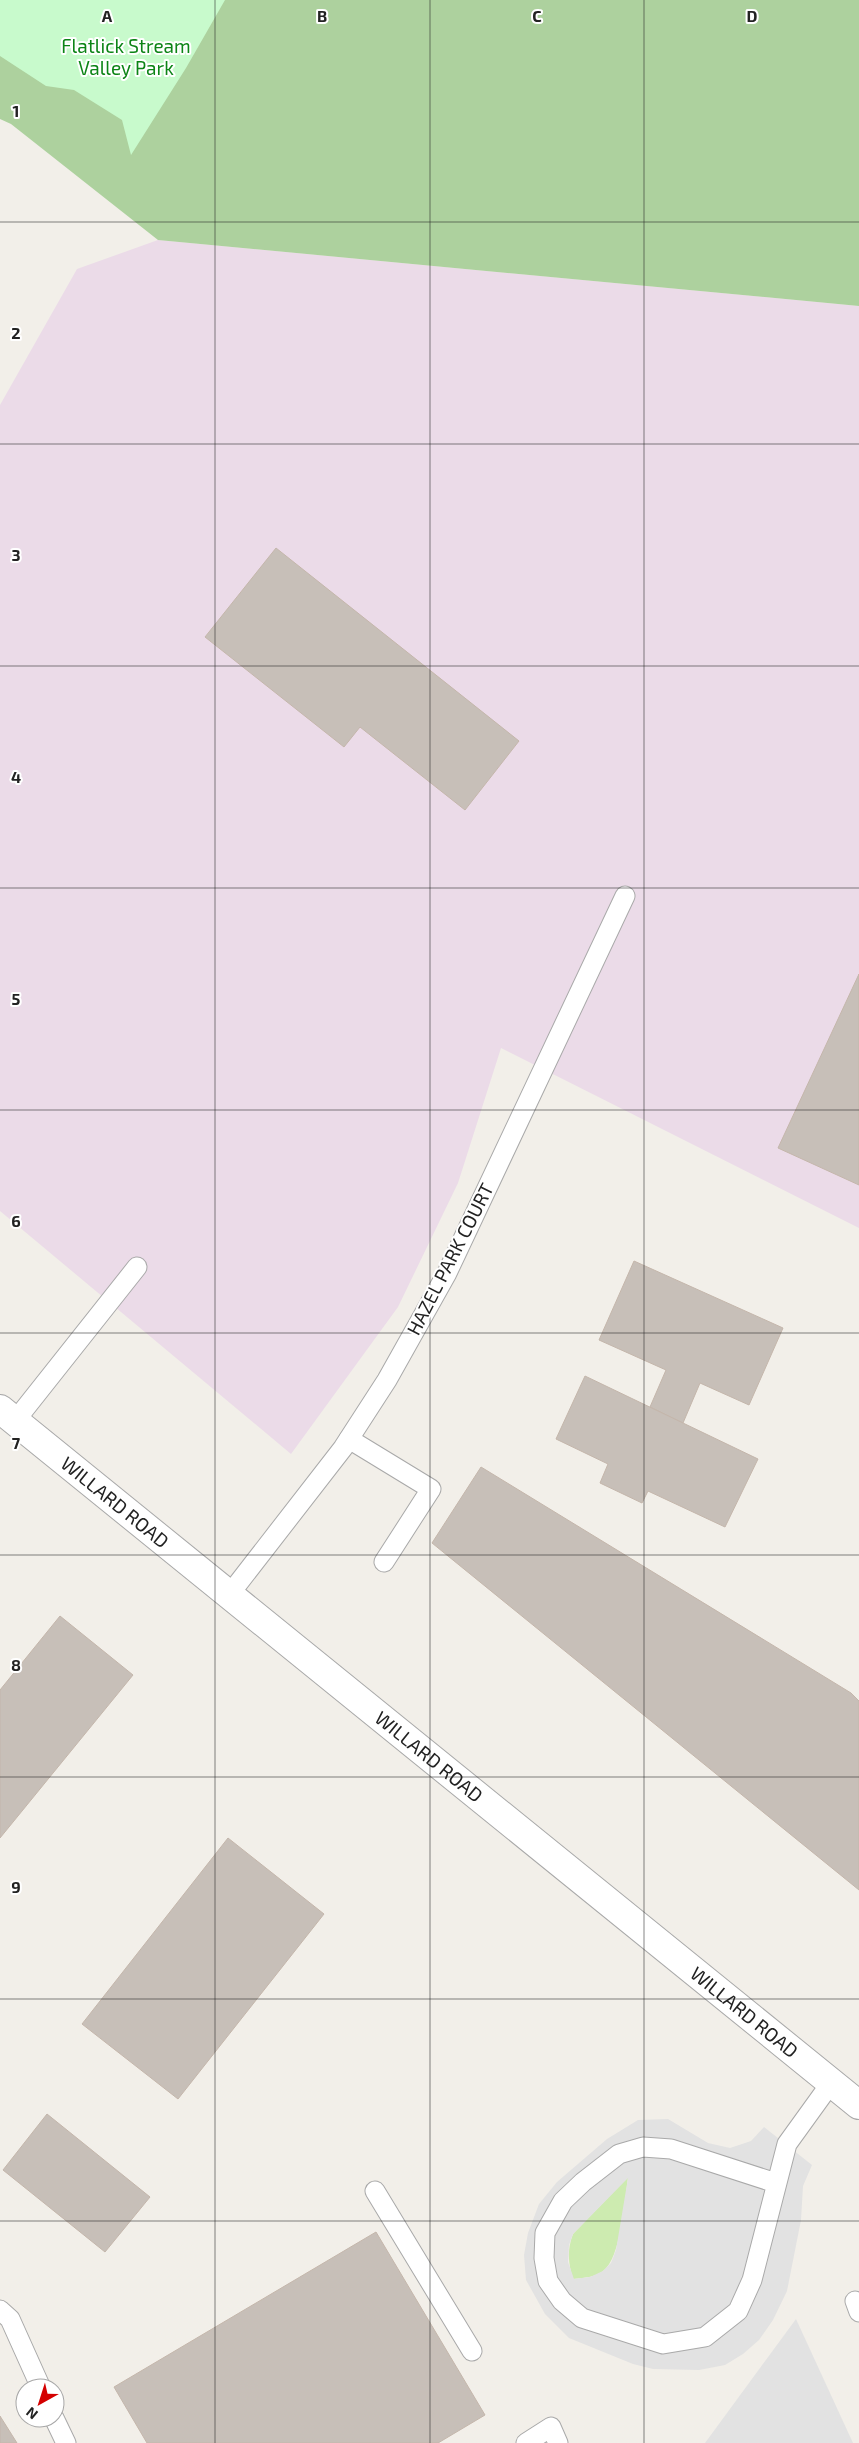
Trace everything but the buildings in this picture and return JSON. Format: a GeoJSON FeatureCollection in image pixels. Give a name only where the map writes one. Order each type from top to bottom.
{"type":"FeatureCollection","features":[{"type":"Feature","properties":{"kind":"street","name":"WILLARD ROAD"},"geometry":{"type":"LineString","coordinates":[[8,1415],[859,2105]]}},
{"type":"Feature","properties":{"kind":"lane","name":"HAZEL PARK COURT"},"geometry":{"type":"LineString","coordinates":[[229,1595],[349,1439],[387,1380],[447,1273],[625,896]]}},
{"type":"Feature","properties":{"kind":"lane"},"geometry":{"type":"LineString","coordinates":[[8,1415],[137,1267]]}},
{"type":"Feature","properties":{"kind":"lane"},"geometry":{"type":"LineString","coordinates":[[349,1439],[431,1489],[384,1562]]}},
{"type":"Feature","properties":{"kind":"lane"},"geometry":{"type":"LineString","coordinates":[[776,2183],[671,2149],[642,2148],[619,2154],[583,2182],[563,2201],[545,2233],[544,2258],[548,2281],[562,2301],[582,2318],[663,2344],[705,2337],[738,2310],[748,2288],[787,2144],[831,2083]]}},
{"type":"Feature","properties":{"kind":"lane"},"geometry":{"type":"LineString","coordinates":[[376,2191],[472,2351]]}},
{"type":"Feature","properties":{"kind":"lane"},"geometry":{"type":"LineString","coordinates":[[0,2310],[10,2319],[37,2378]]}},
{"type":"Feature","properties":{"kind":"lane"},"geometry":{"type":"LineString","coordinates":[[526,2443],[551,2427],[558,2443]]}},
{"type":"Feature","properties":{"kind":"lane"},"geometry":{"type":"LineString","coordinates":[[59,2428],[66,2443]]}},
{"type":"Feature","properties":{"kind":"shaded area"},"geometry":{"type":"Polygon","coordinates":[[[158,240],[859,306],[859,1228],[501,1048],[458,1183],[398,1307],[291,1454],[0,1211],[0,405],[77,269],[158,240]]]}},
{"type":"Feature","properties":{"kind":"shaded area"},"geometry":{"type":"Polygon","coordinates":[[[668,2119],[708,2143],[730,2148],[751,2141],[764,2127],[812,2165],[803,2186],[801,2220],[787,2291],[773,2320],[759,2340],[743,2354],[725,2365],[699,2370],[653,2369],[633,2364],[569,2338],[545,2314],[526,2280],[524,2255],[528,2233],[539,2204],[557,2182],[607,2139],[638,2120],[668,2119]],[[628,2178],[573,2234],[569,2245],[568,2262],[574,2279],[590,2277],[603,2271],[611,2263],[616,2250],[628,2178]]]}},
{"type":"Feature","properties":{"kind":"shaded area"},"geometry":{"type":"Polygon","coordinates":[[[796,2319],[853,2443],[705,2443],[796,2319]]]}},
{"type":"Feature","properties":{"kind":"green space"},"geometry":{"type":"Polygon","coordinates":[[[0,0],[859,0],[859,306],[158,240],[11,124],[0,119],[0,0]]]}},
{"type":"Feature","properties":{"kind":"green space","name":"Flatlick Stream Valley Park"},"geometry":{"type":"Polygon","coordinates":[[[0,0],[225,0],[186,68],[131,155],[122,120],[74,90],[46,86],[0,56],[0,0]]]}},
{"type":"Feature","properties":{"kind":"green space"},"geometry":{"type":"Polygon","coordinates":[[[628,2177],[624,2213],[618,2241],[609,2264],[596,2275],[573,2279],[569,2256],[573,2234],[628,2177]]]}}]}
